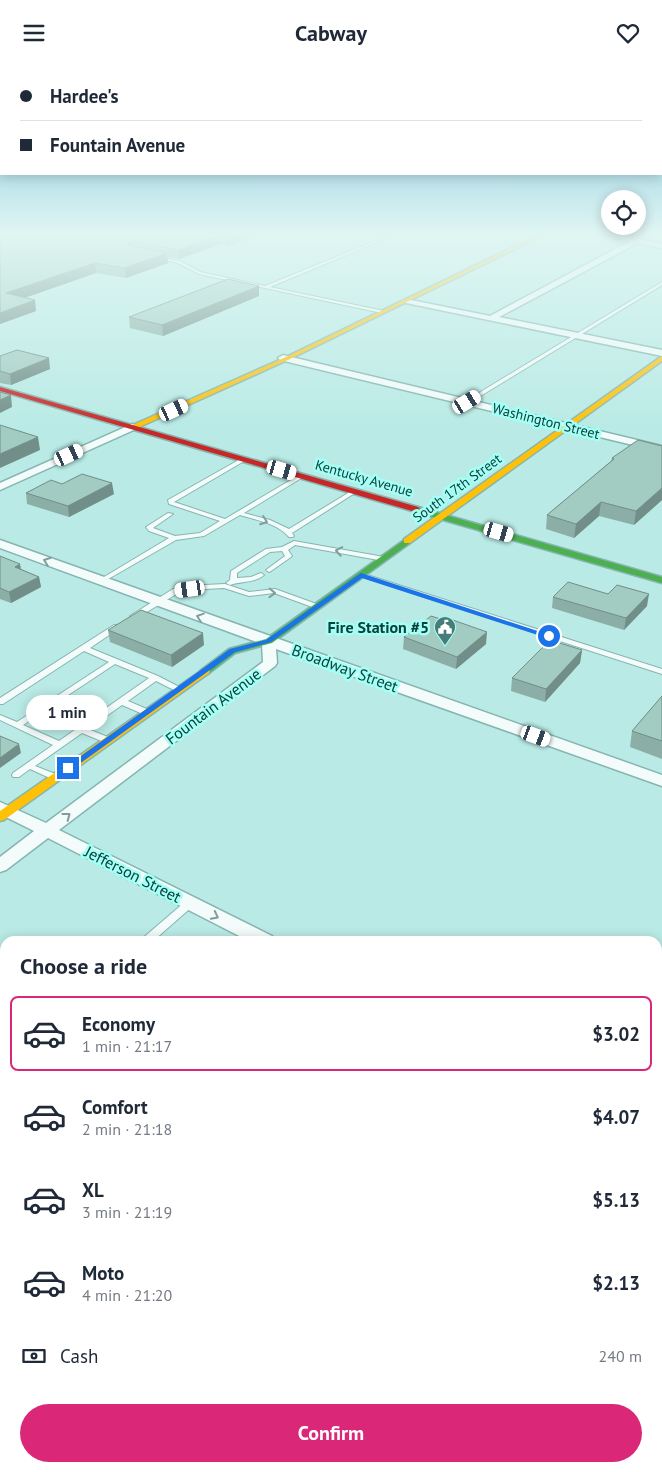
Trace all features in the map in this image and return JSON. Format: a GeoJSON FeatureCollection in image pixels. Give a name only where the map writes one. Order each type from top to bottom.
{"type":"FeatureCollection","features":[{"type":"Feature","properties":{"kind":"street"},"geometry":{"type":"LineString","coordinates":[[0,487],[409,300]]}},
{"type":"Feature","properties":{"kind":"street"},"geometry":{"type":"LineString","coordinates":[[492,318],[526,300]]}},
{"type":"Feature","properties":{"kind":"street"},"geometry":{"type":"LineString","coordinates":[[406,301],[662,353]]}},
{"type":"Feature","properties":{"kind":"street","name":"Washington Street"},"geometry":{"type":"LineString","coordinates":[[283,358],[662,449]]}},
{"type":"Feature","properties":{"kind":"street","name":"South 17th Street"},"geometry":{"type":"LineString","coordinates":[[269,641],[662,358]]}},
{"type":"Feature","properties":{"kind":"street","name":"Kentucky Avenue"},"geometry":{"type":"LineString","coordinates":[[0,389],[662,580]]}},
{"type":"Feature","properties":{"kind":"street","name":"Broadway Street"},"geometry":{"type":"LineString","coordinates":[[0,544],[662,781]]}},
{"type":"Feature","properties":{"kind":"street","name":"Fountain Avenue"},"geometry":{"type":"LineString","coordinates":[[0,866],[270,663],[269,641],[232,651],[107,741],[3,812]]}},
{"type":"Feature","properties":{"kind":"street","name":"Jefferson Street"},"geometry":{"type":"LineString","coordinates":[[3,812],[48,831],[255,936]]}},
{"type":"Feature","properties":{"kind":"lane"},"geometry":{"type":"LineString","coordinates":[[325,300],[382,312]]}},
{"type":"Feature","properties":{"kind":"lane"},"geometry":{"type":"LineString","coordinates":[[467,402],[635,300]]}},
{"type":"Feature","properties":{"kind":"lane"},"geometry":{"type":"LineString","coordinates":[[226,521],[171,503],[171,500],[244,459]]}},
{"type":"Feature","properties":{"kind":"lane"},"geometry":{"type":"LineString","coordinates":[[100,581],[174,538],[202,535],[301,476]]}},
{"type":"Feature","properties":{"kind":"lane"},"geometry":{"type":"LineString","coordinates":[[289,532],[355,491]]}},
{"type":"Feature","properties":{"kind":"lane"},"geometry":{"type":"LineString","coordinates":[[239,513],[267,522],[289,532],[294,543]]}},
{"type":"Feature","properties":{"kind":"lane"},"geometry":{"type":"LineString","coordinates":[[170,514],[149,527],[151,530],[174,538]]}},
{"type":"Feature","properties":{"kind":"lane"},"geometry":{"type":"LineString","coordinates":[[234,581],[233,572],[268,550],[284,549],[294,543],[384,559]]}},
{"type":"Feature","properties":{"kind":"lane"},"geometry":{"type":"LineString","coordinates":[[269,570],[289,556],[284,549]]}},
{"type":"Feature","properties":{"kind":"lane"},"geometry":{"type":"LineString","coordinates":[[0,702],[157,601],[176,591],[225,586],[234,581],[253,580],[261,575]]}},
{"type":"Feature","properties":{"kind":"lane"},"geometry":{"type":"LineString","coordinates":[[361,575],[662,673]]}},
{"type":"Feature","properties":{"kind":"lane"},"geometry":{"type":"LineString","coordinates":[[225,586],[249,594],[275,591],[318,606]]}},
{"type":"Feature","properties":{"kind":"lane"},"geometry":{"type":"LineString","coordinates":[[83,649],[180,689]]}},
{"type":"Feature","properties":{"kind":"lane"},"geometry":{"type":"LineString","coordinates":[[17,725],[115,661]]}},
{"type":"Feature","properties":{"kind":"lane"},"geometry":{"type":"LineString","coordinates":[[16,775],[155,678]]}},
{"type":"Feature","properties":{"kind":"lane"},"geometry":{"type":"LineString","coordinates":[[121,701],[146,712]]}},
{"type":"Feature","properties":{"kind":"lane"},"geometry":{"type":"LineString","coordinates":[[0,717],[58,744]]}},
{"type":"Feature","properties":{"kind":"lane"},"geometry":{"type":"LineString","coordinates":[[81,729],[107,741]]}},
{"type":"Feature","properties":{"kind":"lane"},"geometry":{"type":"LineString","coordinates":[[29,765],[55,777]]}},
{"type":"Feature","properties":{"kind":"lane"},"geometry":{"type":"LineString","coordinates":[[153,936],[190,903]]}},
{"type":"Feature","properties":{"kind":"building"},"geometry":{"type":"Polygon","coordinates":[[[0,300],[35,300],[0,313],[0,300]]]}},
{"type":"Feature","properties":{"kind":"building"},"geometry":{"type":"Polygon","coordinates":[[[174,300],[225,300],[162,325],[129,317],[174,300]]]}},
{"type":"Feature","properties":{"kind":"building"},"geometry":{"type":"Polygon","coordinates":[[[17,350],[49,358],[10,374],[0,371],[0,356],[17,350]]]}},
{"type":"Feature","properties":{"kind":"building"},"geometry":{"type":"Polygon","coordinates":[[[0,392],[11,395],[0,400],[0,392]]]}},
{"type":"Feature","properties":{"kind":"building"},"geometry":{"type":"Polygon","coordinates":[[[0,425],[38,437],[0,454],[0,425]]]}},
{"type":"Feature","properties":{"kind":"building"},"geometry":{"type":"Polygon","coordinates":[[[638,440],[662,446],[662,488],[636,511],[601,502],[576,524],[547,515],[614,459],[612,458],[638,440]]]}},
{"type":"Feature","properties":{"kind":"building"},"geometry":{"type":"Polygon","coordinates":[[[82,474],[112,483],[68,506],[26,493],[51,480],[62,484],[82,474]]]}},
{"type":"Feature","properties":{"kind":"building"},"geometry":{"type":"Polygon","coordinates":[[[0,556],[20,564],[15,567],[39,577],[9,592],[0,588],[0,556]]]}},
{"type":"Feature","properties":{"kind":"building"},"geometry":{"type":"Polygon","coordinates":[[[568,582],[608,594],[617,585],[649,594],[626,618],[553,597],[568,582]]]}},
{"type":"Feature","properties":{"kind":"building"},"geometry":{"type":"Polygon","coordinates":[[[141,610],[203,633],[171,655],[108,630],[141,610]]]}},
{"type":"Feature","properties":{"kind":"building"},"geometry":{"type":"Polygon","coordinates":[[[431,616],[447,621],[450,619],[487,632],[457,657],[404,637],[431,616]]]}},
{"type":"Feature","properties":{"kind":"building"},"geometry":{"type":"Polygon","coordinates":[[[550,640],[582,650],[546,689],[512,678],[550,640]]]}},
{"type":"Feature","properties":{"kind":"building"},"geometry":{"type":"Polygon","coordinates":[[[662,696],[662,741],[632,731],[662,696]]]}},
{"type":"Feature","properties":{"kind":"building"},"geometry":{"type":"Polygon","coordinates":[[[0,736],[19,744],[0,758],[0,736]]]}},
{"type":"Feature","properties":{"kind":"traffic: fast"},"geometry":{"type":"LineString","coordinates":[[415,509],[662,580]]}},
{"type":"Feature","properties":{"kind":"traffic: fast"},"geometry":{"type":"LineString","coordinates":[[205,671],[232,651],[269,641],[407,541]]}},
{"type":"Feature","properties":{"kind":"traffic: slow"},"geometry":{"type":"LineString","coordinates":[[132,427],[236,382],[410,300]]}},
{"type":"Feature","properties":{"kind":"traffic: slow"},"geometry":{"type":"LineString","coordinates":[[407,541],[662,358]]}},
{"type":"Feature","properties":{"kind":"traffic: slow"},"geometry":{"type":"LineString","coordinates":[[0,817],[205,671]]}},
{"type":"Feature","properties":{"kind":"traffic: jam"},"geometry":{"type":"LineString","coordinates":[[0,389],[415,509]]}},
{"type":"Feature","properties":{"kind":"place","name":"Fire Station #5"},"geometry":{"type":"Point","coordinates":[445,646]}},
{"type":"Feature","properties":{"kind":"route"},"geometry":{"type":"LineString","coordinates":[[68,768],[232,651],[269,641],[361,575],[549,636]]}}]}
